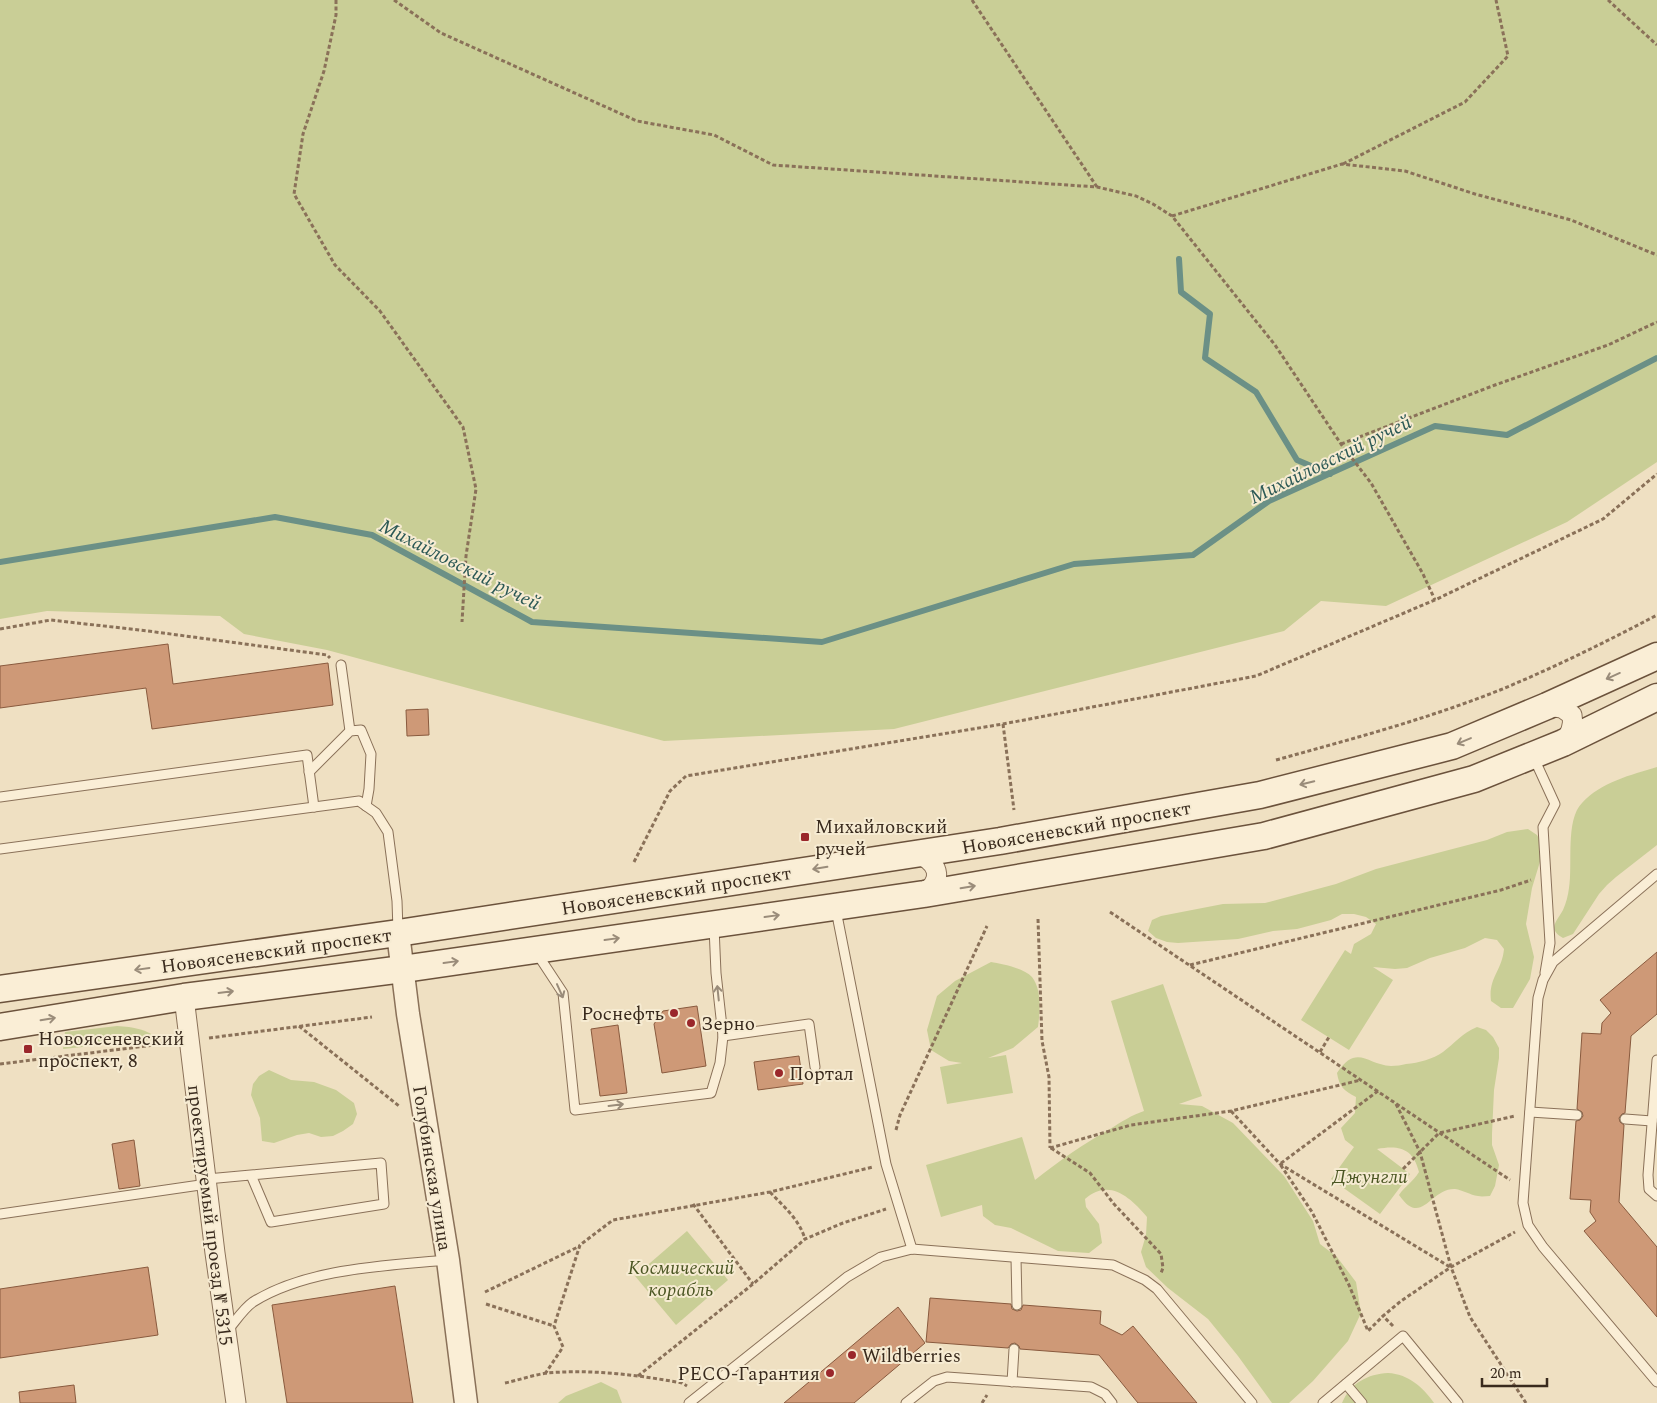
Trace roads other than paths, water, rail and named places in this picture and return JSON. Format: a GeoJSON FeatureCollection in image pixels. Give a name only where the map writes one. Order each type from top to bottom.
{"type":"FeatureCollection","features":[{"type":"Feature","properties":{"kind":"main road","name":"Новоясеневский проспект"},"geometry":{"type":"LineString","coordinates":[[0,989],[398,933],[1000,841],[1260,795],[1452,746],[1547,706],[1657,656]]}},
{"type":"Feature","properties":{"kind":"main road","name":"Новоясеневский проспект"},"geometry":{"type":"LineString","coordinates":[[0,1027],[184,998],[403,970],[924,894],[1264,836],[1474,779],[1563,743],[1657,697]]}},
{"type":"Feature","properties":{"kind":"street"},"geometry":{"type":"LineString","coordinates":[[1588,687],[1581,693],[1579,700],[1580,713],[1589,720],[1604,723]]}},
{"type":"Feature","properties":{"kind":"street"},"geometry":{"type":"LineString","coordinates":[[1547,706],[1562,708],[1572,715],[1570,735],[1563,743]]}},
{"type":"Feature","properties":{"kind":"street"},"geometry":{"type":"LineString","coordinates":[[916,853],[930,860],[936,868],[934,882],[930,890],[924,894]]}},
{"type":"Feature","properties":{"kind":"street","name":"Голубинская улица"},"geometry":{"type":"LineString","coordinates":[[398,933],[408,1014],[448,1260],[466,1403]]}},
{"type":"Feature","properties":{"kind":"street","name":"проектируемый проезд № 5315"},"geometry":{"type":"LineString","coordinates":[[184,998],[236,1403]]}},
{"type":"Feature","properties":{"kind":"lane"},"geometry":{"type":"LineString","coordinates":[[341,665],[350,731]]}},
{"type":"Feature","properties":{"kind":"lane"},"geometry":{"type":"LineString","coordinates":[[309,772],[350,731],[361,730],[371,754],[370,790],[366,806]]}},
{"type":"Feature","properties":{"kind":"lane"},"geometry":{"type":"LineString","coordinates":[[0,797],[307,755],[314,807]]}},
{"type":"Feature","properties":{"kind":"lane"},"geometry":{"type":"LineString","coordinates":[[1533,756],[1554,804],[1543,827],[1550,943],[1538,998],[1523,1203],[1528,1225],[1543,1247],[1657,1382]]}},
{"type":"Feature","properties":{"kind":"lane"},"geometry":{"type":"LineString","coordinates":[[0,849],[359,801],[376,813],[388,832],[397,901],[398,933]]}},
{"type":"Feature","properties":{"kind":"lane"},"geometry":{"type":"LineString","coordinates":[[1543,980],[1553,962],[1657,874]]}},
{"type":"Feature","properties":{"kind":"lane"},"geometry":{"type":"LineString","coordinates":[[835,907],[886,1164],[912,1249]]}},
{"type":"Feature","properties":{"kind":"lane"},"geometry":{"type":"LineString","coordinates":[[535,950],[563,993],[575,1110],[711,1094],[720,1063],[722,1036],[714,924]]}},
{"type":"Feature","properties":{"kind":"lane"},"geometry":{"type":"LineString","coordinates":[[722,1036],[809,1024],[815,1067]]}},
{"type":"Feature","properties":{"kind":"lane"},"geometry":{"type":"LineString","coordinates":[[1657,1060],[1648,1175],[1649,1188],[1657,1196]]}},
{"type":"Feature","properties":{"kind":"lane"},"geometry":{"type":"LineString","coordinates":[[1530,1112],[1576,1115]]}},
{"type":"Feature","properties":{"kind":"lane"},"geometry":{"type":"LineString","coordinates":[[1625,1119],[1652,1121]]}},
{"type":"Feature","properties":{"kind":"lane"},"geometry":{"type":"LineString","coordinates":[[0,1214],[252,1175],[381,1164],[384,1204],[271,1222],[252,1175]]}},
{"type":"Feature","properties":{"kind":"lane"},"geometry":{"type":"LineString","coordinates":[[689,1403],[847,1277],[881,1257],[912,1249],[1113,1266],[1145,1280],[1157,1289],[1252,1403]]}},
{"type":"Feature","properties":{"kind":"lane"},"geometry":{"type":"LineString","coordinates":[[1016,1258],[1017,1305]]}},
{"type":"Feature","properties":{"kind":"lane"},"geometry":{"type":"LineString","coordinates":[[226,1332],[251,1304],[283,1287],[347,1270],[448,1260]]}},
{"type":"Feature","properties":{"kind":"lane"},"geometry":{"type":"LineString","coordinates":[[1323,1403],[1402,1336],[1458,1403]]}},
{"type":"Feature","properties":{"kind":"lane"},"geometry":{"type":"LineString","coordinates":[[1012,1382],[1014,1349]]}},
{"type":"Feature","properties":{"kind":"lane"},"geometry":{"type":"LineString","coordinates":[[906,1403],[934,1381],[946,1376],[1091,1387],[1105,1394],[1112,1403]]}},
{"type":"Feature","properties":{"kind":"lane"},"geometry":{"type":"LineString","coordinates":[[1346,1384],[1362,1403]]}},
{"type":"Feature","properties":{"kind":"waterway"},"geometry":{"type":"LineString","coordinates":[[1179,259],[1181,292],[1210,314],[1205,358],[1256,392],[1297,460],[1330,474]]}},
{"type":"Feature","properties":{"kind":"waterway","name":"Михайловский ручей"},"geometry":{"type":"LineString","coordinates":[[0,562],[275,517],[372,535],[532,622],[822,642],[1074,564],[1193,555],[1269,501],[1435,426],[1507,435],[1657,358]]}},
{"type":"Feature","properties":{"kind":"place","name":"Михайловский ручей"},"geometry":{"type":"Point","coordinates":[805,837]}},
{"type":"Feature","properties":{"kind":"place","name":"Роснефть"},"geometry":{"type":"Point","coordinates":[674,1013]}},
{"type":"Feature","properties":{"kind":"place","name":"Зерно"},"geometry":{"type":"Point","coordinates":[691,1023]}},
{"type":"Feature","properties":{"kind":"place","name":"Новоясеневский проспект, 8"},"geometry":{"type":"Point","coordinates":[28,1049]}},
{"type":"Feature","properties":{"kind":"place","name":"Портал"},"geometry":{"type":"Point","coordinates":[779,1073]}},
{"type":"Feature","properties":{"kind":"place","name":"Wildberries"},"geometry":{"type":"Point","coordinates":[852,1355]}},
{"type":"Feature","properties":{"kind":"place","name":"РЕСО-Гарантия"},"geometry":{"type":"Point","coordinates":[830,1373]}},
{"type":"Feature","properties":{"kind":"park label","name":"Джунгли"},"geometry":{"type":"Point","coordinates":[1370,1176]}},
{"type":"Feature","properties":{"kind":"park label","name":"Космический корабль"},"geometry":{"type":"Point","coordinates":[681,1278]}}]}
